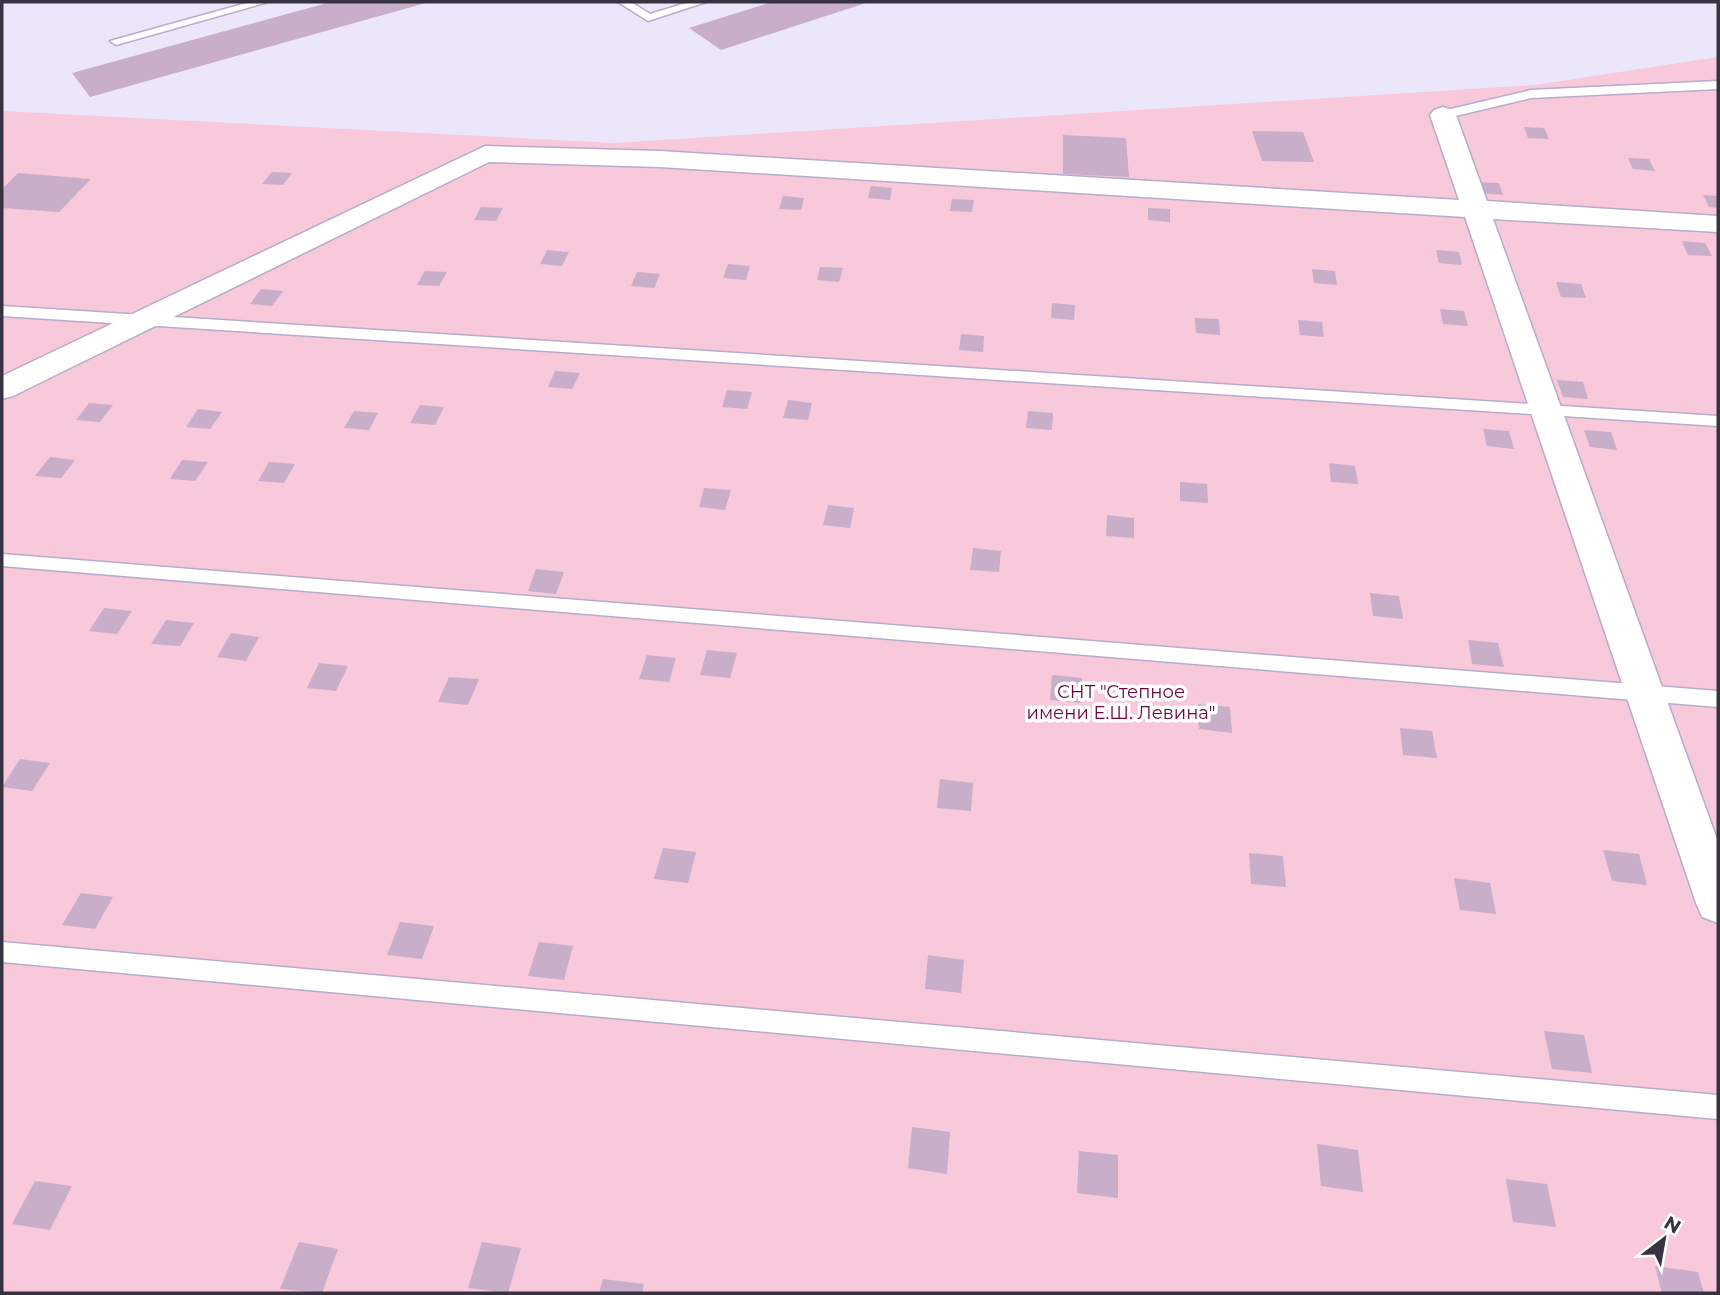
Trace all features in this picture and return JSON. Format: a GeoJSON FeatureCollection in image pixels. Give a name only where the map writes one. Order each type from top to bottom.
{"type":"FeatureCollection","features":[{"type":"Feature","properties":{"kind":"street"},"geometry":{"type":"LineString","coordinates":[[1443,115],[1718,903]]}},
{"type":"Feature","properties":{"kind":"street"},"geometry":{"type":"LineString","coordinates":[[2,389],[485,154],[660,159],[1718,224]]}},
{"type":"Feature","properties":{"kind":"lane"},"geometry":{"type":"LineString","coordinates":[[116,41],[262,2]]}},
{"type":"Feature","properties":{"kind":"lane"},"geometry":{"type":"LineString","coordinates":[[624,2],[648,18],[700,2]]}},
{"type":"Feature","properties":{"kind":"lane"},"geometry":{"type":"LineString","coordinates":[[1443,115],[1531,94],[1718,85]]}},
{"type":"Feature","properties":{"kind":"lane"},"geometry":{"type":"LineString","coordinates":[[2,311],[1718,421]]}},
{"type":"Feature","properties":{"kind":"lane"},"geometry":{"type":"LineString","coordinates":[[2,561],[1718,699]]}},
{"type":"Feature","properties":{"kind":"lane"},"geometry":{"type":"LineString","coordinates":[[2,952],[1718,1107]]}},
{"type":"Feature","properties":{"kind":"green space","name":"СНТ \"Степное имени Е.Ш. Левина\""},"geometry":{"type":"Polygon","coordinates":[[[1718,57],[1718,1293],[2,1293],[2,111],[615,143],[1535,85],[1718,57]]]}},
{"type":"Feature","properties":{"kind":"building"},"geometry":{"type":"Polygon","coordinates":[[[331,2],[426,3],[90,97],[72,73],[331,2]]]}},
{"type":"Feature","properties":{"kind":"building"},"geometry":{"type":"Polygon","coordinates":[[[772,2],[869,2],[721,50],[689,28],[772,2]]]}},
{"type":"Feature","properties":{"kind":"building"},"geometry":{"type":"Polygon","coordinates":[[[1524,127],[1544,128],[1549,139],[1528,138],[1524,127]]]}},
{"type":"Feature","properties":{"kind":"building"},"geometry":{"type":"Polygon","coordinates":[[[1252,131],[1303,132],[1314,162],[1262,161],[1252,131]]]}},
{"type":"Feature","properties":{"kind":"building"},"geometry":{"type":"Polygon","coordinates":[[[1063,135],[1126,138],[1129,177],[1063,174],[1063,135]]]}},
{"type":"Feature","properties":{"kind":"building"},"geometry":{"type":"Polygon","coordinates":[[[1628,158],[1649,159],[1655,171],[1633,169],[1628,158]]]}},
{"type":"Feature","properties":{"kind":"building"},"geometry":{"type":"Polygon","coordinates":[[[272,172],[292,173],[283,185],[262,184],[272,172]]]}},
{"type":"Feature","properties":{"kind":"building"},"geometry":{"type":"Polygon","coordinates":[[[18,173],[91,179],[59,212],[2,208],[2,189],[18,173]]]}},
{"type":"Feature","properties":{"kind":"building"},"geometry":{"type":"Polygon","coordinates":[[[1477,182],[1499,183],[1503,195],[1480,193],[1477,182]]]}},
{"type":"Feature","properties":{"kind":"building"},"geometry":{"type":"Polygon","coordinates":[[[871,186],[892,188],[890,200],[868,198],[871,186]]]}},
{"type":"Feature","properties":{"kind":"building"},"geometry":{"type":"Polygon","coordinates":[[[1703,195],[1718,196],[1718,208],[1709,207],[1703,195]]]}},
{"type":"Feature","properties":{"kind":"building"},"geometry":{"type":"Polygon","coordinates":[[[783,196],[804,198],[801,210],[779,209],[783,196]]]}},
{"type":"Feature","properties":{"kind":"building"},"geometry":{"type":"Polygon","coordinates":[[[952,199],[974,200],[972,212],[950,211],[952,199]]]}},
{"type":"Feature","properties":{"kind":"building"},"geometry":{"type":"Polygon","coordinates":[[[481,207],[503,208],[496,221],[474,220],[481,207]]]}},
{"type":"Feature","properties":{"kind":"building"},"geometry":{"type":"Polygon","coordinates":[[[1148,208],[1170,209],[1170,222],[1148,220],[1148,208]]]}},
{"type":"Feature","properties":{"kind":"building"},"geometry":{"type":"Polygon","coordinates":[[[1682,241],[1705,243],[1712,256],[1688,255],[1682,241]]]}},
{"type":"Feature","properties":{"kind":"building"},"geometry":{"type":"Polygon","coordinates":[[[547,250],[569,252],[562,266],[540,264],[547,250]]]}},
{"type":"Feature","properties":{"kind":"building"},"geometry":{"type":"Polygon","coordinates":[[[1436,250],[1459,252],[1462,265],[1439,263],[1436,250]]]}},
{"type":"Feature","properties":{"kind":"building"},"geometry":{"type":"Polygon","coordinates":[[[728,264],[750,266],[746,280],[723,278],[728,264]]]}},
{"type":"Feature","properties":{"kind":"building"},"geometry":{"type":"Polygon","coordinates":[[[820,267],[843,268],[839,282],[817,280],[820,267]]]}},
{"type":"Feature","properties":{"kind":"building"},"geometry":{"type":"Polygon","coordinates":[[[1312,269],[1335,271],[1337,285],[1314,283],[1312,269]]]}},
{"type":"Feature","properties":{"kind":"building"},"geometry":{"type":"Polygon","coordinates":[[[425,271],[447,272],[439,286],[417,285],[425,271]]]}},
{"type":"Feature","properties":{"kind":"building"},"geometry":{"type":"Polygon","coordinates":[[[637,272],[660,274],[654,288],[631,286],[637,272]]]}},
{"type":"Feature","properties":{"kind":"building"},"geometry":{"type":"Polygon","coordinates":[[[1556,282],[1581,284],[1586,298],[1561,297],[1556,282]]]}},
{"type":"Feature","properties":{"kind":"building"},"geometry":{"type":"Polygon","coordinates":[[[261,289],[283,291],[272,306],[250,304],[261,289]]]}},
{"type":"Feature","properties":{"kind":"building"},"geometry":{"type":"Polygon","coordinates":[[[1052,303],[1075,305],[1074,320],[1051,318],[1052,303]]]}},
{"type":"Feature","properties":{"kind":"building"},"geometry":{"type":"Polygon","coordinates":[[[1440,309],[1464,311],[1468,326],[1443,324],[1440,309]]]}},
{"type":"Feature","properties":{"kind":"building"},"geometry":{"type":"Polygon","coordinates":[[[1195,318],[1219,319],[1220,335],[1196,333],[1195,318]]]}},
{"type":"Feature","properties":{"kind":"building"},"geometry":{"type":"Polygon","coordinates":[[[1298,320],[1322,322],[1324,337],[1300,335],[1298,320]]]}},
{"type":"Feature","properties":{"kind":"building"},"geometry":{"type":"Polygon","coordinates":[[[961,334],[984,336],[983,352],[959,350],[961,334]]]}},
{"type":"Feature","properties":{"kind":"building"},"geometry":{"type":"Polygon","coordinates":[[[555,371],[580,373],[572,389],[548,387],[555,371]]]}},
{"type":"Feature","properties":{"kind":"building"},"geometry":{"type":"Polygon","coordinates":[[[1557,380],[1583,382],[1588,399],[1563,397],[1557,380]]]}},
{"type":"Feature","properties":{"kind":"building"},"geometry":{"type":"Polygon","coordinates":[[[727,390],[752,392],[747,409],[722,407],[727,390]]]}},
{"type":"Feature","properties":{"kind":"building"},"geometry":{"type":"Polygon","coordinates":[[[788,400],[812,403],[808,420],[783,418],[788,400]]]}},
{"type":"Feature","properties":{"kind":"building"},"geometry":{"type":"Polygon","coordinates":[[[89,403],[113,405],[100,422],[76,420],[89,403]]]}},
{"type":"Feature","properties":{"kind":"building"},"geometry":{"type":"Polygon","coordinates":[[[420,405],[444,407],[435,425],[410,423],[420,405]]]}},
{"type":"Feature","properties":{"kind":"building"},"geometry":{"type":"Polygon","coordinates":[[[198,409],[222,412],[210,429],[186,427],[198,409]]]}},
{"type":"Feature","properties":{"kind":"building"},"geometry":{"type":"Polygon","coordinates":[[[354,411],[378,413],[369,430],[344,428],[354,411]]]}},
{"type":"Feature","properties":{"kind":"building"},"geometry":{"type":"Polygon","coordinates":[[[1028,411],[1053,413],[1052,430],[1026,428],[1028,411]]]}},
{"type":"Feature","properties":{"kind":"building"},"geometry":{"type":"Polygon","coordinates":[[[1483,429],[1509,431],[1514,449],[1487,446],[1483,429]]]}},
{"type":"Feature","properties":{"kind":"building"},"geometry":{"type":"Polygon","coordinates":[[[1584,430],[1611,432],[1617,450],[1590,447],[1584,430]]]}},
{"type":"Feature","properties":{"kind":"building"},"geometry":{"type":"Polygon","coordinates":[[[50,457],[75,460],[61,478],[35,476],[50,457]]]}},
{"type":"Feature","properties":{"kind":"building"},"geometry":{"type":"Polygon","coordinates":[[[182,460],[208,462],[195,481],[170,479],[182,460]]]}},
{"type":"Feature","properties":{"kind":"building"},"geometry":{"type":"Polygon","coordinates":[[[269,462],[295,464],[284,483],[258,481],[269,462]]]}},
{"type":"Feature","properties":{"kind":"building"},"geometry":{"type":"Polygon","coordinates":[[[1329,463],[1355,466],[1358,484],[1331,482],[1329,463]]]}},
{"type":"Feature","properties":{"kind":"building"},"geometry":{"type":"Polygon","coordinates":[[[1180,482],[1207,484],[1208,503],[1180,501],[1180,482]]]}},
{"type":"Feature","properties":{"kind":"building"},"geometry":{"type":"Polygon","coordinates":[[[704,488],[731,490],[725,510],[699,507],[704,488]]]}},
{"type":"Feature","properties":{"kind":"building"},"geometry":{"type":"Polygon","coordinates":[[[828,505],[854,508],[850,528],[823,525],[828,505]]]}},
{"type":"Feature","properties":{"kind":"building"},"geometry":{"type":"Polygon","coordinates":[[[1107,515],[1134,518],[1134,538],[1106,536],[1107,515]]]}},
{"type":"Feature","properties":{"kind":"building"},"geometry":{"type":"Polygon","coordinates":[[[973,548],[1001,551],[999,572],[970,570],[973,548]]]}},
{"type":"Feature","properties":{"kind":"building"},"geometry":{"type":"Polygon","coordinates":[[[536,569],[564,572],[556,594],[528,591],[536,569]]]}},
{"type":"Feature","properties":{"kind":"building"},"geometry":{"type":"Polygon","coordinates":[[[1370,593],[1399,596],[1403,619],[1373,616],[1370,593]]]}},
{"type":"Feature","properties":{"kind":"building"},"geometry":{"type":"Polygon","coordinates":[[[104,608],[132,611],[117,634],[89,631],[104,608]]]}},
{"type":"Feature","properties":{"kind":"building"},"geometry":{"type":"Polygon","coordinates":[[[166,620],[194,623],[180,646],[151,644],[166,620]]]}},
{"type":"Feature","properties":{"kind":"building"},"geometry":{"type":"Polygon","coordinates":[[[231,633],[259,637],[246,661],[217,657],[231,633]]]}},
{"type":"Feature","properties":{"kind":"building"},"geometry":{"type":"Polygon","coordinates":[[[1468,640],[1498,643],[1504,667],[1472,664],[1468,640]]]}},
{"type":"Feature","properties":{"kind":"building"},"geometry":{"type":"Polygon","coordinates":[[[707,650],[737,653],[730,678],[700,675],[707,650]]]}},
{"type":"Feature","properties":{"kind":"building"},"geometry":{"type":"Polygon","coordinates":[[[647,655],[676,658],[669,682],[639,679],[647,655]]]}},
{"type":"Feature","properties":{"kind":"building"},"geometry":{"type":"Polygon","coordinates":[[[319,663],[348,666],[336,691],[307,688],[319,663]]]}},
{"type":"Feature","properties":{"kind":"building"},"geometry":{"type":"Polygon","coordinates":[[[1052,675],[1082,678],[1082,703],[1050,700],[1052,675]]]}},
{"type":"Feature","properties":{"kind":"building"},"geometry":{"type":"Polygon","coordinates":[[[449,677],[479,679],[468,705],[438,702],[449,677]]]}},
{"type":"Feature","properties":{"kind":"building"},"geometry":{"type":"Polygon","coordinates":[[[1198,704],[1230,707],[1232,733],[1199,729],[1198,704]]]}},
{"type":"Feature","properties":{"kind":"building"},"geometry":{"type":"Polygon","coordinates":[[[1400,728],[1432,731],[1437,758],[1403,755],[1400,728]]]}},
{"type":"Feature","properties":{"kind":"building"},"geometry":{"type":"Polygon","coordinates":[[[20,759],[50,763],[32,791],[2,787],[20,759]]]}},
{"type":"Feature","properties":{"kind":"building"},"geometry":{"type":"Polygon","coordinates":[[[940,779],[973,783],[971,811],[937,808],[940,779]]]}},
{"type":"Feature","properties":{"kind":"building"},"geometry":{"type":"Polygon","coordinates":[[[663,848],[696,852],[688,883],[654,879],[663,848]]]}},
{"type":"Feature","properties":{"kind":"building"},"geometry":{"type":"Polygon","coordinates":[[[1603,850],[1639,854],[1647,885],[1612,881],[1603,850]]]}},
{"type":"Feature","properties":{"kind":"building"},"geometry":{"type":"Polygon","coordinates":[[[1249,853],[1283,856],[1286,887],[1251,884],[1249,853]]]}},
{"type":"Feature","properties":{"kind":"building"},"geometry":{"type":"Polygon","coordinates":[[[1454,878],[1490,883],[1496,914],[1460,910],[1454,878]]]}},
{"type":"Feature","properties":{"kind":"building"},"geometry":{"type":"Polygon","coordinates":[[[81,893],[113,897],[95,929],[62,925],[81,893]]]}},
{"type":"Feature","properties":{"kind":"building"},"geometry":{"type":"Polygon","coordinates":[[[400,922],[434,926],[422,959],[387,955],[400,922]]]}},
{"type":"Feature","properties":{"kind":"building"},"geometry":{"type":"Polygon","coordinates":[[[539,942],[573,946],[564,980],[528,976],[539,942]]]}},
{"type":"Feature","properties":{"kind":"building"},"geometry":{"type":"Polygon","coordinates":[[[928,955],[964,960],[961,993],[925,989],[928,955]]]}},
{"type":"Feature","properties":{"kind":"building"},"geometry":{"type":"Polygon","coordinates":[[[1544,1031],[1584,1035],[1592,1073],[1552,1069],[1544,1031]]]}},
{"type":"Feature","properties":{"kind":"building"},"geometry":{"type":"Polygon","coordinates":[[[912,1127],[950,1132],[947,1174],[908,1168],[912,1127]]]}},
{"type":"Feature","properties":{"kind":"building"},"geometry":{"type":"Polygon","coordinates":[[[1317,1144],[1358,1150],[1363,1192],[1321,1186],[1317,1144]]]}},
{"type":"Feature","properties":{"kind":"building"},"geometry":{"type":"Polygon","coordinates":[[[1079,1151],[1118,1155],[1118,1198],[1077,1193],[1079,1151]]]}},
{"type":"Feature","properties":{"kind":"building"},"geometry":{"type":"Polygon","coordinates":[[[1506,1179],[1547,1184],[1556,1227],[1513,1222],[1506,1179]]]}},
{"type":"Feature","properties":{"kind":"building"},"geometry":{"type":"Polygon","coordinates":[[[35,1181],[72,1186],[50,1230],[12,1224],[35,1181]]]}},
{"type":"Feature","properties":{"kind":"building"},"geometry":{"type":"Polygon","coordinates":[[[299,1242],[338,1249],[322,1293],[280,1289],[299,1242]]]}},
{"type":"Feature","properties":{"kind":"building"},"geometry":{"type":"Polygon","coordinates":[[[482,1242],[521,1248],[508,1293],[468,1288],[482,1242]]]}},
{"type":"Feature","properties":{"kind":"building"},"geometry":{"type":"Polygon","coordinates":[[[1655,1266],[1698,1272],[1704,1293],[1662,1293],[1655,1266]]]}},
{"type":"Feature","properties":{"kind":"building"},"geometry":{"type":"Polygon","coordinates":[[[603,1279],[644,1284],[642,1293],[599,1293],[603,1279]]]}}]}
